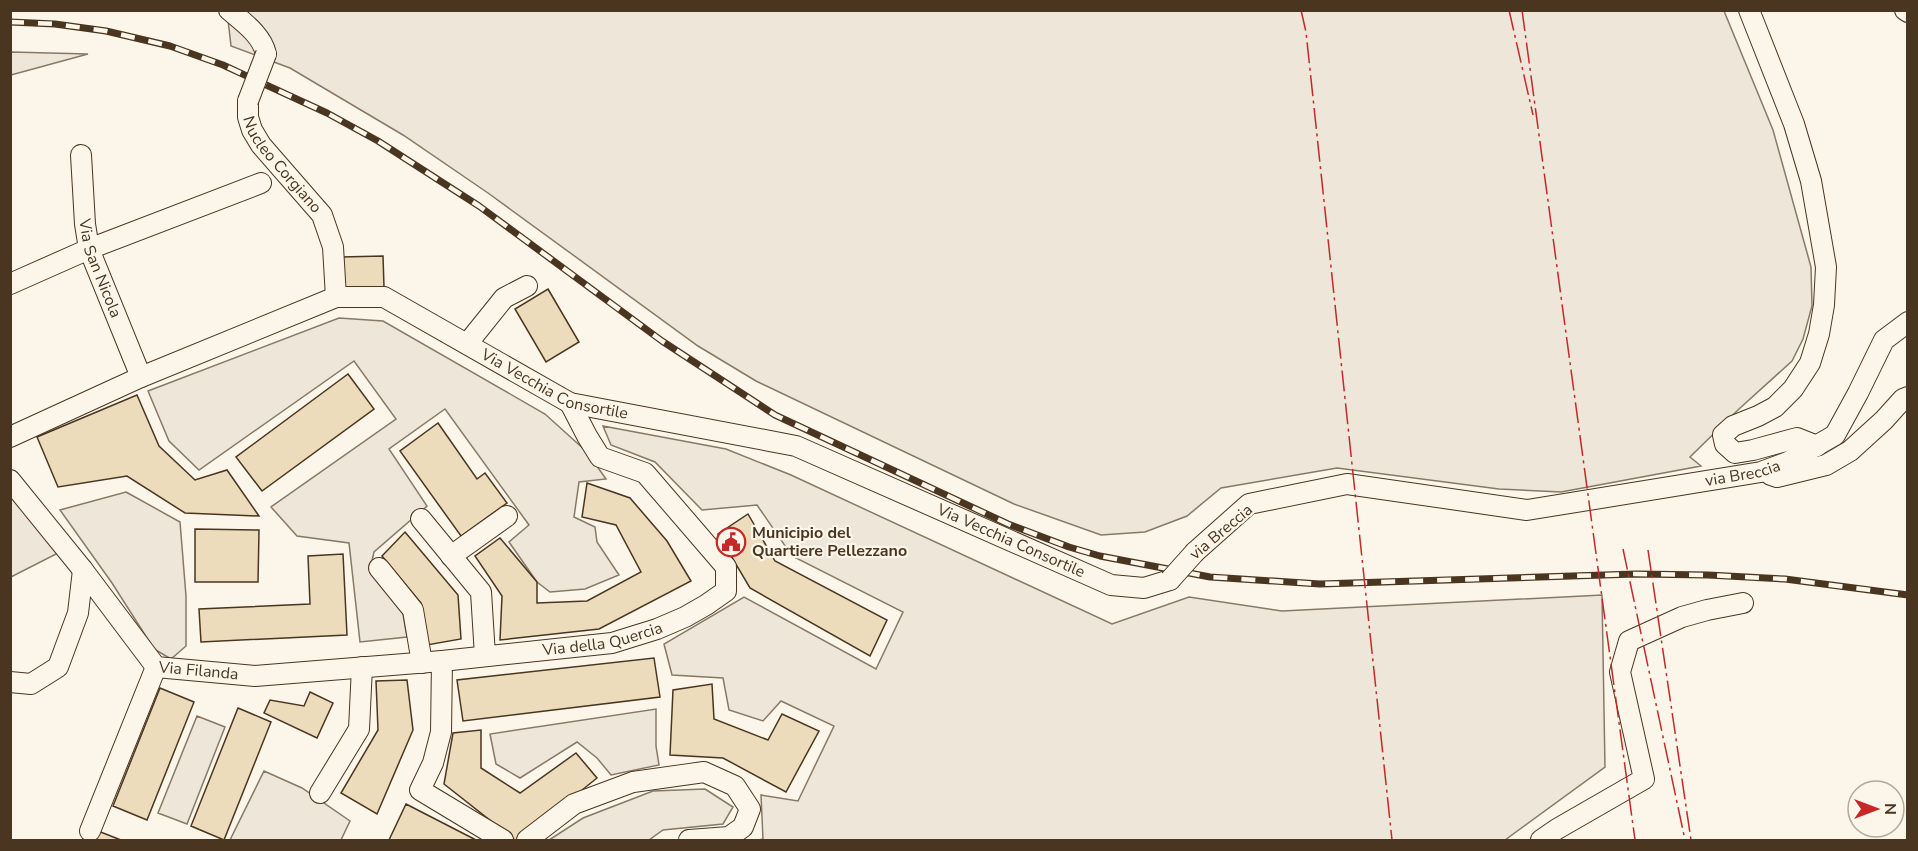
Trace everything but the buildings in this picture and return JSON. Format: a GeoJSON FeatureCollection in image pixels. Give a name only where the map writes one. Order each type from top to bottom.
{"type":"FeatureCollection","features":[{"type":"Feature","properties":{"kind":"street","name":"Nucleo Corgiano"},"geometry":{"type":"LineString","coordinates":[[229,10],[264,44],[266,54],[248,101],[248,117],[252,130],[261,145],[322,215],[333,247],[336,297]]}},
{"type":"Feature","properties":{"kind":"street","name":"via Breccia"},"geometry":{"type":"LineString","coordinates":[[1749,10],[1794,124],[1811,181],[1826,267],[1824,305],[1819,334],[1810,363],[1793,389],[1775,407],[1733,426],[1723,435],[1725,444],[1735,453],[1797,438],[1817,446]]}},
{"type":"Feature","properties":{"kind":"street","name":"Via San Nicola"},"geometry":{"type":"LineString","coordinates":[[81,155],[85,224],[89,249],[141,376]]}},
{"type":"Feature","properties":{"kind":"street"},"geometry":{"type":"LineString","coordinates":[[10,284],[89,249],[261,183]]}},
{"type":"Feature","properties":{"kind":"street"},"geometry":{"type":"LineString","coordinates":[[467,344],[504,298],[527,286]]}},
{"type":"Feature","properties":{"kind":"street","name":"Via Vecchia Consortile"},"geometry":{"type":"LineString","coordinates":[[10,437],[141,376],[336,297],[384,297],[570,403],[796,446],[1111,585]]}},
{"type":"Feature","properties":{"kind":"street"},"geometry":{"type":"LineString","coordinates":[[1817,446],[1835,435],[1884,340],[1908,322]]}},
{"type":"Feature","properties":{"kind":"street"},"geometry":{"type":"LineString","coordinates":[[1759,472],[1777,477],[1826,465],[1850,451],[1908,396]]}},
{"type":"Feature","properties":{"kind":"street","name":"Via della Quercia"},"geometry":{"type":"LineString","coordinates":[[442,661],[612,643],[657,629],[706,605],[726,591],[726,567],[645,473],[600,456],[570,403]]}},
{"type":"Feature","properties":{"kind":"street","name":"via Breccia"},"geometry":{"type":"LineString","coordinates":[[1111,585],[1144,588],[1170,580],[1195,552],[1249,504],[1347,484],[1527,510],[1759,472],[1788,462],[1817,446]]}},
{"type":"Feature","properties":{"kind":"street","name":"Via Filanda"},"geometry":{"type":"LineString","coordinates":[[10,480],[83,570],[156,667],[255,676],[442,661]]}},
{"type":"Feature","properties":{"kind":"street"},"geometry":{"type":"LineString","coordinates":[[451,556],[507,516]]}},
{"type":"Feature","properties":{"kind":"street"},"geometry":{"type":"LineString","coordinates":[[421,519],[481,592],[484,656]]}},
{"type":"Feature","properties":{"kind":"street"},"geometry":{"type":"LineString","coordinates":[[379,568],[413,610],[422,663]]}},
{"type":"Feature","properties":{"kind":"street"},"geometry":{"type":"LineString","coordinates":[[10,682],[31,684],[58,667],[78,613],[83,570]]}},
{"type":"Feature","properties":{"kind":"street"},"geometry":{"type":"LineString","coordinates":[[1541,840],[1644,779],[1620,672],[1629,641],[1682,617],[1743,603]]}},
{"type":"Feature","properties":{"kind":"street"},"geometry":{"type":"LineString","coordinates":[[442,661],[441,732],[433,763],[420,790],[503,840]]}},
{"type":"Feature","properties":{"kind":"street"},"geometry":{"type":"LineString","coordinates":[[90,831],[156,667]]}},
{"type":"Feature","properties":{"kind":"street"},"geometry":{"type":"LineString","coordinates":[[320,793],[358,729],[362,667]]}},
{"type":"Feature","properties":{"kind":"street"},"geometry":{"type":"LineString","coordinates":[[527,840],[574,804],[633,782],[704,772],[735,786],[750,809],[743,827],[729,837],[689,840]]}},
{"type":"Feature","properties":{"kind":"shaded area"},"geometry":{"type":"Polygon","coordinates":[[[227,11],[1724,11],[1773,130],[1811,267],[1812,306],[1803,339],[1792,361],[1690,457],[1701,466],[1561,492],[1499,489],[1337,468],[1221,488],[1187,516],[1145,532],[1101,535],[1014,504],[756,381],[698,346],[488,193],[403,135],[290,68],[231,46],[227,11]]]}},
{"type":"Feature","properties":{"kind":"shaded area"},"geometry":{"type":"Polygon","coordinates":[[[11,52],[88,54],[11,75],[11,52]]]}},
{"type":"Feature","properties":{"kind":"shaded area"},"geometry":{"type":"Polygon","coordinates":[[[339,318],[383,321],[545,414],[587,452],[606,479],[579,482],[574,517],[595,527],[597,542],[619,575],[585,589],[550,592],[537,582],[509,542],[529,525],[445,409],[389,449],[427,506],[374,552],[371,565],[402,608],[407,637],[360,642],[349,543],[297,536],[271,507],[396,419],[354,361],[199,470],[169,441],[148,391],[339,318]]]}},
{"type":"Feature","properties":{"kind":"shaded area"},"geometry":{"type":"Polygon","coordinates":[[[603,426],[726,449],[791,475],[1112,624],[1189,597],[1282,611],[1602,595],[1605,767],[1505,840],[759,840],[763,839],[761,795],[798,801],[834,726],[781,701],[763,721],[729,710],[723,678],[672,675],[664,644],[744,597],[876,669],[903,612],[792,556],[757,505],[702,510],[655,462],[611,445],[603,426]]]}},
{"type":"Feature","properties":{"kind":"shaded area"},"geometry":{"type":"Polygon","coordinates":[[[10,488],[62,551],[11,577],[10,577],[10,488]]]}},
{"type":"Feature","properties":{"kind":"shaded area"},"geometry":{"type":"Polygon","coordinates":[[[126,492],[180,522],[186,596],[186,646],[171,659],[154,649],[112,583],[60,510],[126,492]]]}},
{"type":"Feature","properties":{"kind":"shaded area"},"geometry":{"type":"Polygon","coordinates":[[[656,709],[656,746],[659,765],[611,775],[597,758],[577,742],[520,778],[496,764],[490,734],[656,709]]]}},
{"type":"Feature","properties":{"kind":"shaded area"},"geometry":{"type":"Polygon","coordinates":[[[197,716],[225,727],[187,824],[158,813],[197,716]]]}},
{"type":"Feature","properties":{"kind":"shaded area"},"geometry":{"type":"Polygon","coordinates":[[[264,771],[302,788],[350,821],[341,840],[230,840],[264,771]]]}},
{"type":"Feature","properties":{"kind":"shaded area"},"geometry":{"type":"Polygon","coordinates":[[[705,789],[733,807],[723,824],[663,830],[649,840],[549,840],[583,818],[653,791],[705,789]]]}},
{"type":"Feature","properties":{"kind":"railway"},"geometry":{"type":"LineString","coordinates":[[10,22],[55,24],[106,31],[170,46],[223,65],[327,113],[378,141],[479,206],[662,341],[775,415],[1008,524],[1069,547],[1100,556],[1210,577],[1320,584],[1636,574],[1708,575],[1785,579],[1908,595]]}},
{"type":"Feature","properties":{"kind":"power"},"geometry":{"type":"LineString","coordinates":[[1301,10],[1306,32],[1392,840]]}},
{"type":"Feature","properties":{"kind":"power"},"geometry":{"type":"LineString","coordinates":[[1509,10],[1533,115]]}},
{"type":"Feature","properties":{"kind":"power"},"geometry":{"type":"LineString","coordinates":[[1522,10],[1635,840]]}},
{"type":"Feature","properties":{"kind":"power"},"geometry":{"type":"LineString","coordinates":[[1623,549],[1685,840]]}},
{"type":"Feature","properties":{"kind":"power"},"geometry":{"type":"LineString","coordinates":[[1648,550],[1691,840]]}},
{"type":"Feature","properties":{"kind":"place","name":"Municipio del Quartiere Pellezzano"},"geometry":{"type":"Point","coordinates":[731,542]}}]}
